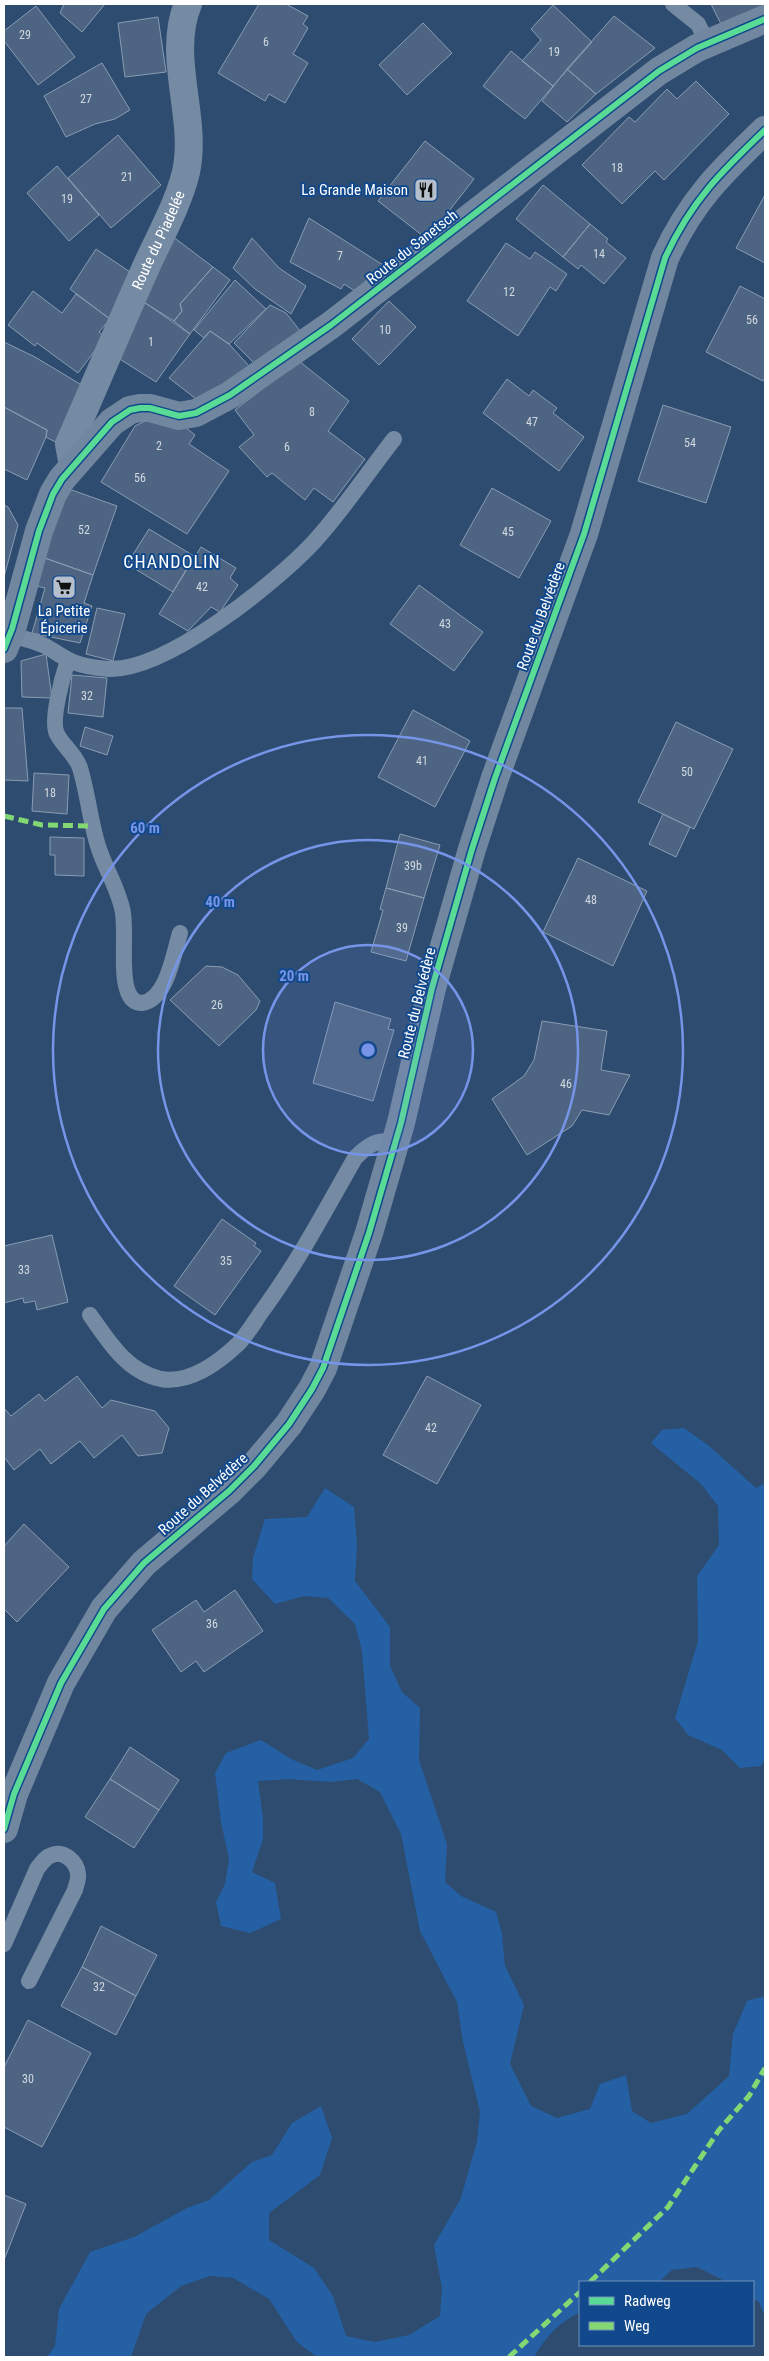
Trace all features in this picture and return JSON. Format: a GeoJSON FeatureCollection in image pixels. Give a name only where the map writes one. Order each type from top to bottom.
{"type":"FeatureCollection","features":[{"type":"Feature","properties":{"kind":"street","name":"Route du Piadelée"},"geometry":{"type":"LineString","coordinates":[[73,466],[69,444],[169,218],[185,173],[190,142],[181,66],[182,26],[188,4]]}},
{"type":"Feature","properties":{"kind":"street","name":"Route du Sanetsch"},"geometry":{"type":"LineString","coordinates":[[7,642],[39,531],[53,494],[62,479],[112,422],[130,410],[150,408],[179,416],[196,413],[215,404],[267,371],[429,250],[654,75],[708,44],[765,20]]}},
{"type":"Feature","properties":{"kind":"street","name":"Route du Belvédère"},"geometry":{"type":"LineString","coordinates":[[4,1829],[14,1794],[61,1683],[104,1609],[144,1563],[254,1466],[289,1424],[323,1368],[369,1233],[395,1142],[432,988],[472,849],[495,778],[584,534],[666,258],[676,235],[692,207],[718,175],[765,130]]}},
{"type":"Feature","properties":{"kind":"lane"},"geometry":{"type":"LineString","coordinates":[[673,4],[698,24],[708,44]]}},
{"type":"Feature","properties":{"kind":"lane"},"geometry":{"type":"LineString","coordinates":[[7,642],[41,644],[77,664],[111,669],[145,662],[194,637],[272,582],[313,543],[394,439]]}},
{"type":"Feature","properties":{"kind":"lane"},"geometry":{"type":"LineString","coordinates":[[68,660],[61,685],[55,720],[56,732],[80,767],[98,845],[118,896],[125,931],[126,987],[135,1002],[143,1003],[160,990],[166,980],[180,933]]}},
{"type":"Feature","properties":{"kind":"lane"},"geometry":{"type":"LineString","coordinates":[[90,1315],[119,1356],[137,1369],[162,1379],[186,1378],[217,1362],[240,1342],[291,1270],[356,1158],[369,1144],[379,1140],[395,1142]]}},
{"type":"Feature","properties":{"kind":"lane"},"geometry":{"type":"LineString","coordinates":[[4,1944],[37,1869],[43,1861],[50,1855],[58,1854],[70,1859],[76,1866],[79,1876],[75,1890],[29,1981]]}},
{"type":"Feature","properties":{"kind":"shaded area"},"geometry":{"type":"Polygon","coordinates":[[[684,1428],[708,1445],[756,1488],[765,1483],[765,1759],[761,1766],[740,1768],[722,1750],[688,1735],[675,1718],[698,1641],[697,1576],[719,1545],[718,1506],[701,1484],[651,1443],[662,1430],[684,1428]]]}},
{"type":"Feature","properties":{"kind":"shaded area"},"geometry":{"type":"Polygon","coordinates":[[[325,1488],[354,1507],[357,1545],[355,1581],[390,1627],[390,1666],[402,1692],[420,1708],[419,1760],[447,1844],[445,1882],[461,1896],[496,1912],[502,1934],[505,1966],[524,2005],[510,2064],[531,2106],[557,2118],[590,2109],[600,2084],[626,2075],[632,2111],[651,2123],[687,2114],[729,2076],[733,2034],[747,2001],[765,1996],[765,2317],[759,2302],[754,2299],[754,2281],[725,2281],[697,2267],[672,2270],[660,2281],[579,2281],[579,2313],[554,2331],[534,2357],[317,2357],[297,2342],[269,2299],[233,2278],[210,2276],[181,2286],[146,2314],[131,2357],[47,2357],[55,2346],[59,2309],[90,2252],[134,2237],[187,2208],[209,2200],[252,2162],[272,2155],[292,2123],[321,2106],[332,2138],[320,2175],[269,2213],[269,2240],[314,2268],[333,2296],[346,2336],[375,2342],[409,2335],[440,2316],[442,2288],[434,2245],[461,2198],[477,2141],[480,2112],[463,2042],[457,2002],[420,1931],[401,1834],[380,1792],[357,1779],[330,1782],[289,1779],[258,1781],[263,1818],[263,1839],[252,1872],[275,1883],[281,1919],[250,1933],[221,1926],[216,1902],[225,1884],[229,1859],[221,1822],[215,1773],[226,1753],[261,1740],[291,1759],[317,1770],[353,1758],[369,1739],[362,1651],[355,1624],[328,1598],[304,1596],[275,1604],[252,1579],[253,1558],[265,1519],[307,1517],[325,1488]]]}},
{"type":"Feature","properties":{"kind":"building"},"geometry":{"type":"Polygon","coordinates":[[[64,4],[105,4],[82,32],[60,13],[64,4]]]}},
{"type":"Feature","properties":{"kind":"building"},"geometry":{"type":"Polygon","coordinates":[[[259,4],[286,4],[308,16],[303,24],[308,28],[293,54],[308,63],[285,103],[269,94],[265,101],[218,73],[259,4]]]}},
{"type":"Feature","properties":{"kind":"building"},"geometry":{"type":"Polygon","coordinates":[[[711,4],[765,4],[765,10],[722,26],[711,4]]]}},
{"type":"Feature","properties":{"kind":"building"},"geometry":{"type":"Polygon","coordinates":[[[553,5],[592,42],[553,86],[522,61],[541,40],[531,29],[553,5]]]}},
{"type":"Feature","properties":{"kind":"building"},"geometry":{"type":"Polygon","coordinates":[[[36,6],[75,57],[38,85],[4,41],[4,31],[36,6]]]}},
{"type":"Feature","properties":{"kind":"building"},"geometry":{"type":"Polygon","coordinates":[[[614,16],[655,48],[596,94],[567,69],[614,16]]]}},
{"type":"Feature","properties":{"kind":"building"},"geometry":{"type":"Polygon","coordinates":[[[158,17],[166,72],[125,77],[118,23],[158,17]]]}},
{"type":"Feature","properties":{"kind":"building"},"geometry":{"type":"Polygon","coordinates":[[[423,23],[452,53],[407,95],[379,65],[423,23]]]}},
{"type":"Feature","properties":{"kind":"building"},"geometry":{"type":"Polygon","coordinates":[[[511,51],[553,86],[525,119],[483,86],[511,51]]]}},
{"type":"Feature","properties":{"kind":"building"},"geometry":{"type":"Polygon","coordinates":[[[102,63],[130,110],[115,119],[95,124],[66,137],[44,96],[102,63]]]}},
{"type":"Feature","properties":{"kind":"building"},"geometry":{"type":"Polygon","coordinates":[[[567,69],[596,94],[567,122],[542,101],[567,69]]]}},
{"type":"Feature","properties":{"kind":"building"},"geometry":{"type":"Polygon","coordinates":[[[696,81],[729,114],[664,180],[655,171],[622,204],[582,165],[629,117],[635,122],[667,89],[677,99],[696,81]]]}},
{"type":"Feature","properties":{"kind":"building"},"geometry":{"type":"Polygon","coordinates":[[[118,135],[161,185],[111,228],[68,178],[118,135]]]}},
{"type":"Feature","properties":{"kind":"building","name":"La Grande Maison"},"geometry":{"type":"Polygon","coordinates":[[[425,141],[474,179],[427,239],[378,201],[425,141]]]}},
{"type":"Feature","properties":{"kind":"building"},"geometry":{"type":"Polygon","coordinates":[[[57,166],[99,215],[69,241],[27,193],[57,166]]]}},
{"type":"Feature","properties":{"kind":"building"},"geometry":{"type":"Polygon","coordinates":[[[543,185],[590,224],[563,257],[516,219],[543,185]]]}},
{"type":"Feature","properties":{"kind":"building"},"geometry":{"type":"Polygon","coordinates":[[[765,195],[765,263],[736,248],[765,195]]]}},
{"type":"Feature","properties":{"kind":"building"},"geometry":{"type":"Polygon","coordinates":[[[309,218],[383,265],[355,291],[344,284],[341,289],[290,262],[309,218]]]}},
{"type":"Feature","properties":{"kind":"building"},"geometry":{"type":"Polygon","coordinates":[[[590,224],[608,239],[606,242],[626,258],[604,284],[581,265],[578,269],[563,257],[590,224]]]}},
{"type":"Feature","properties":{"kind":"building"},"geometry":{"type":"Polygon","coordinates":[[[172,236],[213,267],[180,304],[182,311],[174,321],[137,298],[172,236]]]}},
{"type":"Feature","properties":{"kind":"building"},"geometry":{"type":"Polygon","coordinates":[[[252,238],[279,268],[306,286],[291,314],[255,289],[233,268],[252,238]]]}},
{"type":"Feature","properties":{"kind":"building"},"geometry":{"type":"Polygon","coordinates":[[[506,243],[530,259],[535,252],[567,274],[556,291],[550,287],[518,336],[467,301],[506,243]]]}},
{"type":"Feature","properties":{"kind":"building"},"geometry":{"type":"Polygon","coordinates":[[[96,249],[136,276],[110,319],[70,289],[96,249]]]}},
{"type":"Feature","properties":{"kind":"building"},"geometry":{"type":"Polygon","coordinates":[[[213,267],[230,280],[190,334],[174,321],[182,311],[180,304],[213,267]]]}},
{"type":"Feature","properties":{"kind":"building"},"geometry":{"type":"Polygon","coordinates":[[[235,280],[266,309],[229,344],[210,331],[204,338],[194,330],[235,280]]]}},
{"type":"Feature","properties":{"kind":"building"},"geometry":{"type":"Polygon","coordinates":[[[740,286],[765,299],[765,377],[763,381],[706,352],[740,286]]]}},
{"type":"Feature","properties":{"kind":"building"},"geometry":{"type":"Polygon","coordinates":[[[33,291],[62,313],[76,294],[110,319],[99,332],[105,337],[78,373],[37,343],[35,346],[8,325],[33,291]]]}},
{"type":"Feature","properties":{"kind":"building"},"geometry":{"type":"Polygon","coordinates":[[[141,300],[190,334],[156,382],[115,356],[141,300]]]}},
{"type":"Feature","properties":{"kind":"building"},"geometry":{"type":"Polygon","coordinates":[[[389,301],[416,327],[379,365],[352,339],[389,301]]]}},
{"type":"Feature","properties":{"kind":"building"},"geometry":{"type":"Polygon","coordinates":[[[270,305],[286,313],[301,332],[256,365],[234,343],[270,305]]]}},
{"type":"Feature","properties":{"kind":"building"},"geometry":{"type":"Polygon","coordinates":[[[210,331],[229,344],[250,367],[200,402],[169,378],[210,331]]]}},
{"type":"Feature","properties":{"kind":"building"},"geometry":{"type":"Polygon","coordinates":[[[4,342],[35,357],[85,387],[61,445],[46,437],[47,430],[4,407],[4,342]]]}},
{"type":"Feature","properties":{"kind":"building"},"geometry":{"type":"Polygon","coordinates":[[[299,361],[349,401],[328,431],[365,459],[333,502],[314,488],[305,500],[272,473],[267,477],[239,447],[254,435],[235,410],[299,361]]]}},
{"type":"Feature","properties":{"kind":"building"},"geometry":{"type":"Polygon","coordinates":[[[507,379],[529,396],[533,390],[557,408],[553,413],[584,437],[559,471],[483,413],[507,379]]]}},
{"type":"Feature","properties":{"kind":"building"},"geometry":{"type":"Polygon","coordinates":[[[663,405],[731,427],[706,503],[638,481],[663,405]]]}},
{"type":"Feature","properties":{"kind":"building"},"geometry":{"type":"Polygon","coordinates":[[[4,407],[47,430],[46,437],[27,480],[4,469],[4,407]]]}},
{"type":"Feature","properties":{"kind":"building"},"geometry":{"type":"Polygon","coordinates":[[[147,420],[185,427],[195,435],[189,444],[229,471],[187,534],[101,482],[135,426],[147,420]]]}},
{"type":"Feature","properties":{"kind":"building"},"geometry":{"type":"Polygon","coordinates":[[[66,488],[117,506],[93,575],[39,556],[66,488]]]}},
{"type":"Feature","properties":{"kind":"building"},"geometry":{"type":"Polygon","coordinates":[[[492,488],[551,521],[519,578],[460,545],[492,488]]]}},
{"type":"Feature","properties":{"kind":"building"},"geometry":{"type":"Polygon","coordinates":[[[4,505],[8,507],[18,525],[4,577],[4,505]]]}},
{"type":"Feature","properties":{"kind":"building"},"geometry":{"type":"Polygon","coordinates":[[[149,529],[194,556],[173,592],[127,564],[149,529]]]}},
{"type":"Feature","properties":{"kind":"building"},"geometry":{"type":"Polygon","coordinates":[[[201,547],[236,568],[230,578],[238,585],[220,612],[211,607],[188,631],[159,614],[201,547]]]}},
{"type":"Feature","properties":{"kind":"building"},"geometry":{"type":"Polygon","coordinates":[[[39,556],[93,575],[84,603],[92,606],[80,643],[32,633],[45,588],[32,585],[39,556]]]}},
{"type":"Feature","properties":{"kind":"building"},"geometry":{"type":"Polygon","coordinates":[[[419,585],[483,632],[454,671],[390,624],[419,585]]]}},
{"type":"Feature","properties":{"kind":"building"},"geometry":{"type":"Polygon","coordinates":[[[97,608],[125,614],[113,661],[86,654],[97,608]]]}},
{"type":"Feature","properties":{"kind":"building"},"geometry":{"type":"Polygon","coordinates":[[[46,654],[52,698],[22,697],[21,661],[46,654]]]}},
{"type":"Feature","properties":{"kind":"building"},"geometry":{"type":"Polygon","coordinates":[[[72,675],[107,678],[103,717],[68,713],[72,675]]]}},
{"type":"Feature","properties":{"kind":"building"},"geometry":{"type":"Polygon","coordinates":[[[4,708],[22,708],[28,781],[4,780],[4,708]]]}},
{"type":"Feature","properties":{"kind":"building"},"geometry":{"type":"Polygon","coordinates":[[[413,710],[470,741],[435,807],[378,777],[413,710]]]}},
{"type":"Feature","properties":{"kind":"building"},"geometry":{"type":"Polygon","coordinates":[[[676,722],[733,749],[694,829],[638,802],[676,722]]]}},
{"type":"Feature","properties":{"kind":"building"},"geometry":{"type":"Polygon","coordinates":[[[85,727],[113,736],[107,755],[80,746],[85,727]]]}},
{"type":"Feature","properties":{"kind":"building"},"geometry":{"type":"Polygon","coordinates":[[[34,773],[69,775],[67,814],[32,811],[34,773]]]}},
{"type":"Feature","properties":{"kind":"building"},"geometry":{"type":"Polygon","coordinates":[[[663,814],[690,827],[676,857],[649,844],[663,814]]]}},
{"type":"Feature","properties":{"kind":"building"},"geometry":{"type":"Polygon","coordinates":[[[400,834],[440,845],[424,898],[386,888],[400,834]]]}},
{"type":"Feature","properties":{"kind":"building"},"geometry":{"type":"Polygon","coordinates":[[[50,837],[84,838],[84,876],[55,875],[55,855],[50,855],[50,837]]]}},
{"type":"Feature","properties":{"kind":"building"},"geometry":{"type":"Polygon","coordinates":[[[578,858],[647,891],[613,966],[543,932],[578,858]]]}},
{"type":"Feature","properties":{"kind":"building"},"geometry":{"type":"Polygon","coordinates":[[[386,888],[424,898],[406,961],[371,952],[383,910],[380,909],[386,888]]]}},
{"type":"Feature","properties":{"kind":"building"},"geometry":{"type":"Polygon","coordinates":[[[206,966],[222,967],[238,975],[260,1001],[256,1010],[219,1046],[170,1000],[206,966]]]}},
{"type":"Feature","properties":{"kind":"building"},"geometry":{"type":"Polygon","coordinates":[[[335,1002],[391,1019],[388,1029],[394,1030],[373,1101],[313,1083],[335,1002]]]}},
{"type":"Feature","properties":{"kind":"building"},"geometry":{"type":"Polygon","coordinates":[[[542,1021],[607,1031],[601,1070],[630,1075],[609,1115],[582,1110],[572,1126],[527,1155],[492,1099],[524,1076],[534,1060],[542,1021]]]}},
{"type":"Feature","properties":{"kind":"building"},"geometry":{"type":"Polygon","coordinates":[[[222,1219],[256,1243],[254,1246],[261,1251],[215,1315],[174,1286],[222,1219]]]}},
{"type":"Feature","properties":{"kind":"building"},"geometry":{"type":"Polygon","coordinates":[[[52,1235],[68,1302],[37,1310],[35,1301],[24,1303],[23,1298],[4,1303],[4,1246],[52,1235]]]}},
{"type":"Feature","properties":{"kind":"building"},"geometry":{"type":"Polygon","coordinates":[[[77,1376],[102,1408],[111,1400],[155,1411],[169,1428],[162,1453],[138,1456],[122,1435],[94,1458],[80,1441],[51,1464],[40,1449],[14,1470],[4,1457],[4,1408],[11,1416],[39,1394],[45,1401],[77,1376]]]}},
{"type":"Feature","properties":{"kind":"building"},"geometry":{"type":"Polygon","coordinates":[[[427,1376],[481,1405],[437,1484],[383,1455],[427,1376]]]}},
{"type":"Feature","properties":{"kind":"building"},"geometry":{"type":"Polygon","coordinates":[[[24,1524],[69,1567],[17,1622],[4,1609],[4,1546],[24,1524]]]}},
{"type":"Feature","properties":{"kind":"building"},"geometry":{"type":"Polygon","coordinates":[[[235,1590],[263,1631],[204,1672],[196,1661],[181,1672],[152,1630],[196,1600],[204,1612],[235,1590]]]}},
{"type":"Feature","properties":{"kind":"building"},"geometry":{"type":"Polygon","coordinates":[[[130,1747],[179,1780],[159,1810],[110,1779],[130,1747]]]}},
{"type":"Feature","properties":{"kind":"building"},"geometry":{"type":"Polygon","coordinates":[[[110,1779],[159,1810],[134,1848],[85,1817],[110,1779]]]}},
{"type":"Feature","properties":{"kind":"building"},"geometry":{"type":"Polygon","coordinates":[[[101,1926],[157,1955],[136,1996],[82,1967],[101,1926]]]}},
{"type":"Feature","properties":{"kind":"building"},"geometry":{"type":"Polygon","coordinates":[[[82,1967],[136,1996],[116,2035],[61,2006],[82,1967]]]}},
{"type":"Feature","properties":{"kind":"building"},"geometry":{"type":"Polygon","coordinates":[[[28,2020],[91,2053],[42,2147],[4,2127],[4,2067],[28,2020]]]}},
{"type":"Feature","properties":{"kind":"building"},"geometry":{"type":"Polygon","coordinates":[[[4,2195],[26,2204],[4,2260],[4,2195]]]}},
{"type":"Feature","properties":{"kind":"marked path"},"geometry":{"type":"LineString","coordinates":[[4,816],[42,825],[93,826]]}},
{"type":"Feature","properties":{"kind":"marked path"},"geometry":{"type":"LineString","coordinates":[[591,2281],[668,2207],[719,2130],[749,2096],[765,2068]]}},
{"type":"Feature","properties":{"kind":"marked path"},"geometry":{"type":"LineString","coordinates":[[509,2357],[579,2293]]}},
{"type":"Feature","properties":{"kind":"cycle path"},"geometry":{"type":"LineString","coordinates":[[4,649],[12,629],[39,531],[53,494],[62,479],[112,422],[130,410],[140,408],[150,408],[179,416],[196,413],[230,395],[331,325],[659,71],[697,48],[765,19]]}},
{"type":"Feature","properties":{"kind":"cycle path"},"geometry":{"type":"LineString","coordinates":[[4,1829],[14,1794],[61,1683],[104,1609],[144,1563],[229,1491],[254,1466],[289,1424],[323,1368],[369,1233],[401,1123],[432,988],[472,849],[495,778],[584,534],[665,258],[685,220],[708,188],[765,130]]}},
{"type":"Feature","properties":{"kind":"place","name":"La Grande Maison"},"geometry":{"type":"Point","coordinates":[426,190]}},
{"type":"Feature","properties":{"kind":"place","name":"La Petite Épicerie"},"geometry":{"type":"Point","coordinates":[64,587]}},
{"type":"Feature","properties":{"kind":"district","name":"CHANDOLIN"},"geometry":{"type":"Point","coordinates":[172,562]}}]}
